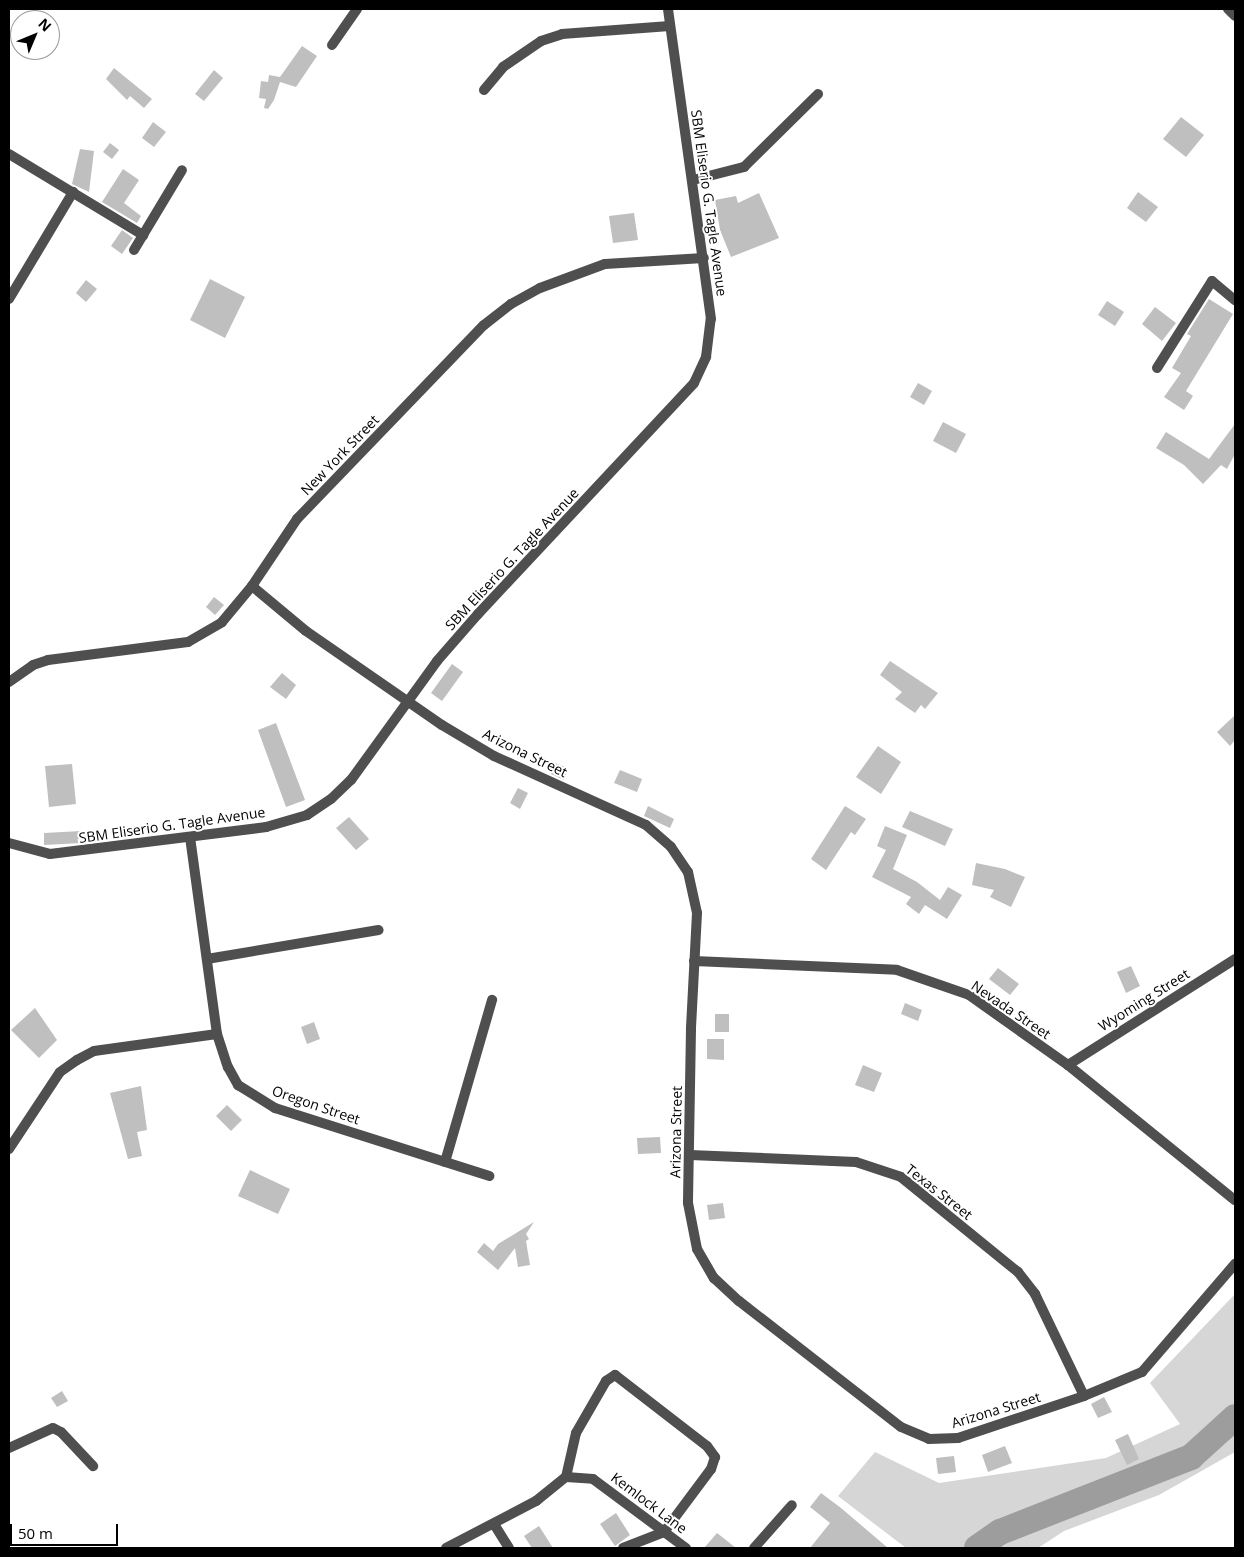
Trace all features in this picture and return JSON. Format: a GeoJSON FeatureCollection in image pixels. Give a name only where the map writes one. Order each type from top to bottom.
{"type":"FeatureCollection","features":[{"type":"Feature","properties":{"kind":"street"},"geometry":{"type":"LineString","coordinates":[[332,45],[357,9]]}},
{"type":"Feature","properties":{"kind":"street","name":"SBM Eliserio G. Tagle Avenue"},"geometry":{"type":"LineString","coordinates":[[9,843],[50,854],[266,828],[307,815],[331,799],[352,780],[410,702],[437,661],[478,614],[694,383],[706,357],[711,334],[704,258],[668,9]]}},
{"type":"Feature","properties":{"kind":"street"},"geometry":{"type":"LineString","coordinates":[[1228,9],[1235,16]]}},
{"type":"Feature","properties":{"kind":"street"},"geometry":{"type":"LineString","coordinates":[[484,90],[509,62],[541,41],[562,34],[670,26]]}},
{"type":"Feature","properties":{"kind":"street"},"geometry":{"type":"LineString","coordinates":[[693,180],[744,168],[818,94]]}},
{"type":"Feature","properties":{"kind":"street"},"geometry":{"type":"LineString","coordinates":[[9,154],[142,236]]}},
{"type":"Feature","properties":{"kind":"street"},"geometry":{"type":"LineString","coordinates":[[134,250],[182,170]]}},
{"type":"Feature","properties":{"kind":"street"},"geometry":{"type":"LineString","coordinates":[[9,299],[73,192]]}},
{"type":"Feature","properties":{"kind":"street","name":"New York Street"},"geometry":{"type":"LineString","coordinates":[[9,682],[33,665],[48,660],[188,642],[222,622],[252,586],[297,519],[484,325],[511,304],[540,288],[605,264],[704,258]]}},
{"type":"Feature","properties":{"kind":"street"},"geometry":{"type":"LineString","coordinates":[[1157,368],[1212,281],[1235,300]]}},
{"type":"Feature","properties":{"kind":"street","name":"Arizona Street"},"geometry":{"type":"LineString","coordinates":[[252,586],[306,631],[410,702],[494,756],[646,825],[671,847],[688,872],[697,913],[694,960],[688,1203],[697,1249],[714,1278],[902,1427],[929,1439],[958,1438],[1084,1396],[1142,1372],[1235,1264]]}},
{"type":"Feature","properties":{"kind":"street","name":"Oregon Street"},"geometry":{"type":"LineString","coordinates":[[190,837],[217,1034],[228,1068],[238,1085],[254,1097],[275,1108],[489,1176]]}},
{"type":"Feature","properties":{"kind":"street"},"geometry":{"type":"LineString","coordinates":[[207,959],[379,930]]}},
{"type":"Feature","properties":{"kind":"street","name":"Wyoming Street"},"geometry":{"type":"LineString","coordinates":[[1068,1065],[1235,959]]}},
{"type":"Feature","properties":{"kind":"street","name":"Nevada Street"},"geometry":{"type":"LineString","coordinates":[[694,960],[897,970],[969,995],[1068,1065],[1235,1200]]}},
{"type":"Feature","properties":{"kind":"street"},"geometry":{"type":"LineString","coordinates":[[445,1162],[492,1000]]}},
{"type":"Feature","properties":{"kind":"street"},"geometry":{"type":"LineString","coordinates":[[9,1149],[60,1072],[77,1060],[94,1051],[217,1034]]}},
{"type":"Feature","properties":{"kind":"street","name":"Texas Street"},"geometry":{"type":"LineString","coordinates":[[690,1156],[856,1162],[901,1177],[1018,1272],[1034,1294],[1084,1396]]}},
{"type":"Feature","properties":{"kind":"street"},"geometry":{"type":"LineString","coordinates":[[446,1548],[536,1502],[566,1477],[576,1433],[601,1390],[614,1375],[623,1379],[707,1446],[715,1458],[711,1469],[664,1532],[623,1548]]}},
{"type":"Feature","properties":{"kind":"street"},"geometry":{"type":"LineString","coordinates":[[9,1448],[53,1428],[61,1432],[94,1466]]}},
{"type":"Feature","properties":{"kind":"street","name":"Kemlock Lane"},"geometry":{"type":"LineString","coordinates":[[566,1477],[593,1479],[686,1548]]}},
{"type":"Feature","properties":{"kind":"street"},"geometry":{"type":"LineString","coordinates":[[754,1548],[792,1505]]}},
{"type":"Feature","properties":{"kind":"street"},"geometry":{"type":"LineString","coordinates":[[494,1524],[509,1548]]}},
{"type":"Feature","properties":{"kind":"shaded area"},"geometry":{"type":"Polygon","coordinates":[[[1235,1294],[1235,1452],[1159,1495],[1064,1531],[1038,1548],[906,1548],[838,1496],[875,1452],[939,1483],[1106,1458],[1180,1424],[1150,1383],[1235,1294]]]}},
{"type":"Feature","properties":{"kind":"building"},"geometry":{"type":"Polygon","coordinates":[[[302,46],[317,56],[296,87],[280,82],[274,100],[268,109],[264,108],[266,99],[259,98],[261,81],[268,82],[269,75],[280,77],[302,46]]]}},
{"type":"Feature","properties":{"kind":"building"},"geometry":{"type":"Polygon","coordinates":[[[114,68],[152,99],[144,108],[130,96],[127,100],[106,79],[114,68]]]}},
{"type":"Feature","properties":{"kind":"building"},"geometry":{"type":"Polygon","coordinates":[[[214,70],[223,78],[204,101],[195,94],[214,70]]]}},
{"type":"Feature","properties":{"kind":"building"},"geometry":{"type":"Polygon","coordinates":[[[1181,117],[1204,135],[1186,157],[1163,139],[1181,117]]]}},
{"type":"Feature","properties":{"kind":"building"},"geometry":{"type":"Polygon","coordinates":[[[153,122],[166,132],[154,147],[142,138],[153,122]]]}},
{"type":"Feature","properties":{"kind":"building"},"geometry":{"type":"Polygon","coordinates":[[[110,143],[119,150],[112,159],[103,152],[110,143]]]}},
{"type":"Feature","properties":{"kind":"building"},"geometry":{"type":"Polygon","coordinates":[[[80,149],[94,151],[89,192],[72,184],[80,149]]]}},
{"type":"Feature","properties":{"kind":"building"},"geometry":{"type":"Polygon","coordinates":[[[123,169],[139,180],[124,203],[141,216],[137,223],[102,202],[123,169]]]}},
{"type":"Feature","properties":{"kind":"building"},"geometry":{"type":"Polygon","coordinates":[[[1138,192],[1158,207],[1146,222],[1127,208],[1138,192]]]}},
{"type":"Feature","properties":{"kind":"building"},"geometry":{"type":"Polygon","coordinates":[[[759,193],[779,238],[731,257],[720,230],[715,200],[736,196],[738,203],[759,193]]]}},
{"type":"Feature","properties":{"kind":"building"},"geometry":{"type":"Polygon","coordinates":[[[634,213],[638,240],[613,243],[609,216],[634,213]]]}},
{"type":"Feature","properties":{"kind":"building"},"geometry":{"type":"Polygon","coordinates":[[[122,230],[133,238],[122,254],[111,246],[122,230]]]}},
{"type":"Feature","properties":{"kind":"building"},"geometry":{"type":"Polygon","coordinates":[[[210,279],[245,297],[225,338],[190,320],[210,279]]]}},
{"type":"Feature","properties":{"kind":"building"},"geometry":{"type":"Polygon","coordinates":[[[86,280],[97,289],[86,302],[76,293],[86,280]]]}},
{"type":"Feature","properties":{"kind":"building"},"geometry":{"type":"Polygon","coordinates":[[[1209,299],[1233,314],[1186,391],[1193,396],[1184,410],[1164,397],[1181,373],[1172,368],[1191,336],[1187,334],[1209,299]]]}},
{"type":"Feature","properties":{"kind":"building"},"geometry":{"type":"Polygon","coordinates":[[[1107,301],[1124,312],[1115,326],[1098,315],[1107,301]]]}},
{"type":"Feature","properties":{"kind":"building"},"geometry":{"type":"Polygon","coordinates":[[[1155,307],[1176,323],[1162,341],[1142,324],[1155,307]]]}},
{"type":"Feature","properties":{"kind":"building"},"geometry":{"type":"Polygon","coordinates":[[[918,383],[932,391],[924,405],[910,397],[918,383]]]}},
{"type":"Feature","properties":{"kind":"building"},"geometry":{"type":"Polygon","coordinates":[[[943,422],[966,434],[956,453],[933,441],[943,422]]]}},
{"type":"Feature","properties":{"kind":"building"},"geometry":{"type":"Polygon","coordinates":[[[1235,424],[1235,454],[1227,469],[1221,465],[1203,484],[1184,465],[1156,448],[1166,432],[1209,459],[1235,424]]]}},
{"type":"Feature","properties":{"kind":"building"},"geometry":{"type":"Polygon","coordinates":[[[214,597],[224,605],[215,615],[206,607],[214,597]]]}},
{"type":"Feature","properties":{"kind":"building"},"geometry":{"type":"Polygon","coordinates":[[[890,661],[938,693],[925,709],[921,705],[915,713],[895,699],[902,692],[880,675],[890,661]]]}},
{"type":"Feature","properties":{"kind":"building"},"geometry":{"type":"Polygon","coordinates":[[[452,664],[463,672],[442,701],[431,693],[452,664]]]}},
{"type":"Feature","properties":{"kind":"building"},"geometry":{"type":"Polygon","coordinates":[[[282,673],[296,685],[286,699],[270,687],[282,673]]]}},
{"type":"Feature","properties":{"kind":"building"},"geometry":{"type":"Polygon","coordinates":[[[1235,715],[1235,740],[1230,746],[1217,732],[1235,715]]]}},
{"type":"Feature","properties":{"kind":"building"},"geometry":{"type":"Polygon","coordinates":[[[276,723],[305,800],[286,807],[258,730],[276,723]]]}},
{"type":"Feature","properties":{"kind":"building"},"geometry":{"type":"Polygon","coordinates":[[[878,746],[901,762],[881,794],[856,777],[878,746]]]}},
{"type":"Feature","properties":{"kind":"building"},"geometry":{"type":"Polygon","coordinates":[[[555,763],[568,768],[564,780],[551,774],[555,763]]]}},
{"type":"Feature","properties":{"kind":"building"},"geometry":{"type":"Polygon","coordinates":[[[72,764],[76,804],[49,807],[45,766],[72,764]]]}},
{"type":"Feature","properties":{"kind":"building"},"geometry":{"type":"Polygon","coordinates":[[[620,770],[642,779],[637,792],[614,783],[620,770]]]}},
{"type":"Feature","properties":{"kind":"building"},"geometry":{"type":"Polygon","coordinates":[[[518,788],[528,793],[520,809],[510,803],[518,788]]]}},
{"type":"Feature","properties":{"kind":"building"},"geometry":{"type":"Polygon","coordinates":[[[648,806],[674,819],[670,828],[644,816],[648,806]]]}},
{"type":"Feature","properties":{"kind":"building"},"geometry":{"type":"Polygon","coordinates":[[[845,806],[866,819],[855,835],[851,832],[826,870],[811,859],[845,806]]]}},
{"type":"Feature","properties":{"kind":"building"},"geometry":{"type":"Polygon","coordinates":[[[910,811],[953,829],[945,846],[902,827],[910,811]]]}},
{"type":"Feature","properties":{"kind":"building"},"geometry":{"type":"Polygon","coordinates":[[[349,817],[369,839],[356,850],[336,828],[349,817]]]}},
{"type":"Feature","properties":{"kind":"building"},"geometry":{"type":"Polygon","coordinates":[[[885,826],[907,835],[893,869],[917,882],[940,900],[948,887],[962,895],[947,919],[925,905],[919,914],[906,904],[911,897],[872,877],[886,850],[877,846],[885,826]]]}},
{"type":"Feature","properties":{"kind":"building"},"geometry":{"type":"Polygon","coordinates":[[[81,831],[81,843],[44,845],[44,833],[81,831]]]}},
{"type":"Feature","properties":{"kind":"building"},"geometry":{"type":"Polygon","coordinates":[[[976,863],[1005,869],[1025,877],[1011,907],[990,897],[994,890],[972,885],[976,863]]]}},
{"type":"Feature","properties":{"kind":"building"},"geometry":{"type":"Polygon","coordinates":[[[1131,966],[1140,986],[1126,993],[1117,972],[1131,966]]]}},
{"type":"Feature","properties":{"kind":"building"},"geometry":{"type":"Polygon","coordinates":[[[998,968],[1019,984],[1010,995],[989,979],[998,968]]]}},
{"type":"Feature","properties":{"kind":"building"},"geometry":{"type":"Polygon","coordinates":[[[905,1003],[922,1010],[918,1021],[901,1014],[905,1003]]]}},
{"type":"Feature","properties":{"kind":"building"},"geometry":{"type":"Polygon","coordinates":[[[35,1008],[57,1040],[39,1058],[11,1030],[35,1008]]]}},
{"type":"Feature","properties":{"kind":"building"},"geometry":{"type":"Polygon","coordinates":[[[715,1014],[729,1014],[729,1032],[715,1032],[715,1014]]]}},
{"type":"Feature","properties":{"kind":"building"},"geometry":{"type":"Polygon","coordinates":[[[314,1022],[320,1039],[307,1044],[301,1027],[314,1022]]]}},
{"type":"Feature","properties":{"kind":"building"},"geometry":{"type":"Polygon","coordinates":[[[707,1039],[724,1039],[724,1060],[707,1059],[707,1039]]]}},
{"type":"Feature","properties":{"kind":"building"},"geometry":{"type":"Polygon","coordinates":[[[863,1065],[882,1073],[874,1092],[855,1085],[863,1065]]]}},
{"type":"Feature","properties":{"kind":"building"},"geometry":{"type":"Polygon","coordinates":[[[141,1086],[147,1130],[137,1132],[142,1156],[128,1159],[110,1093],[141,1086]]]}},
{"type":"Feature","properties":{"kind":"building"},"geometry":{"type":"Polygon","coordinates":[[[227,1105],[242,1120],[231,1131],[216,1116],[227,1105]]]}},
{"type":"Feature","properties":{"kind":"building"},"geometry":{"type":"Polygon","coordinates":[[[660,1137],[661,1153],[638,1154],[637,1138],[660,1137]]]}},
{"type":"Feature","properties":{"kind":"building"},"geometry":{"type":"Polygon","coordinates":[[[250,1170],[290,1189],[278,1214],[238,1196],[250,1170]]]}},
{"type":"Feature","properties":{"kind":"building"},"geometry":{"type":"Polygon","coordinates":[[[723,1203],[725,1218],[709,1220],[707,1205],[723,1203]]]}},
{"type":"Feature","properties":{"kind":"building"},"geometry":{"type":"Polygon","coordinates":[[[534,1222],[526,1234],[529,1239],[526,1241],[530,1265],[518,1267],[515,1248],[498,1270],[477,1252],[484,1243],[493,1251],[498,1244],[534,1222]]]}},
{"type":"Feature","properties":{"kind":"building"},"geometry":{"type":"Polygon","coordinates":[[[62,1391],[68,1401],[57,1407],[51,1398],[62,1391]]]}},
{"type":"Feature","properties":{"kind":"building"},"geometry":{"type":"Polygon","coordinates":[[[1104,1397],[1112,1412],[1098,1418],[1091,1404],[1104,1397]]]}},
{"type":"Feature","properties":{"kind":"building"},"geometry":{"type":"Polygon","coordinates":[[[1128,1434],[1139,1459],[1127,1465],[1115,1440],[1128,1434]]]}},
{"type":"Feature","properties":{"kind":"building"},"geometry":{"type":"Polygon","coordinates":[[[1005,1446],[1012,1463],[988,1472],[982,1455],[1005,1446]]]}},
{"type":"Feature","properties":{"kind":"building"},"geometry":{"type":"Polygon","coordinates":[[[954,1456],[956,1472],[938,1474],[936,1458],[954,1456]]]}},
{"type":"Feature","properties":{"kind":"building"},"geometry":{"type":"Polygon","coordinates":[[[821,1493],[888,1548],[810,1548],[830,1523],[810,1507],[821,1493]]]}},
{"type":"Feature","properties":{"kind":"building"},"geometry":{"type":"Polygon","coordinates":[[[616,1513],[630,1535],[615,1546],[600,1524],[616,1513]]]}},
{"type":"Feature","properties":{"kind":"building"},"geometry":{"type":"Polygon","coordinates":[[[539,1526],[553,1548],[532,1548],[524,1536],[539,1526]]]}},
{"type":"Feature","properties":{"kind":"building"},"geometry":{"type":"Polygon","coordinates":[[[717,1533],[736,1548],[704,1548],[717,1533]]]}},
{"type":"Feature","properties":{"kind":"waterway"},"geometry":{"type":"LineString","coordinates":[[977,1548],[1000,1532],[1191,1457],[1235,1417]]}}]}
